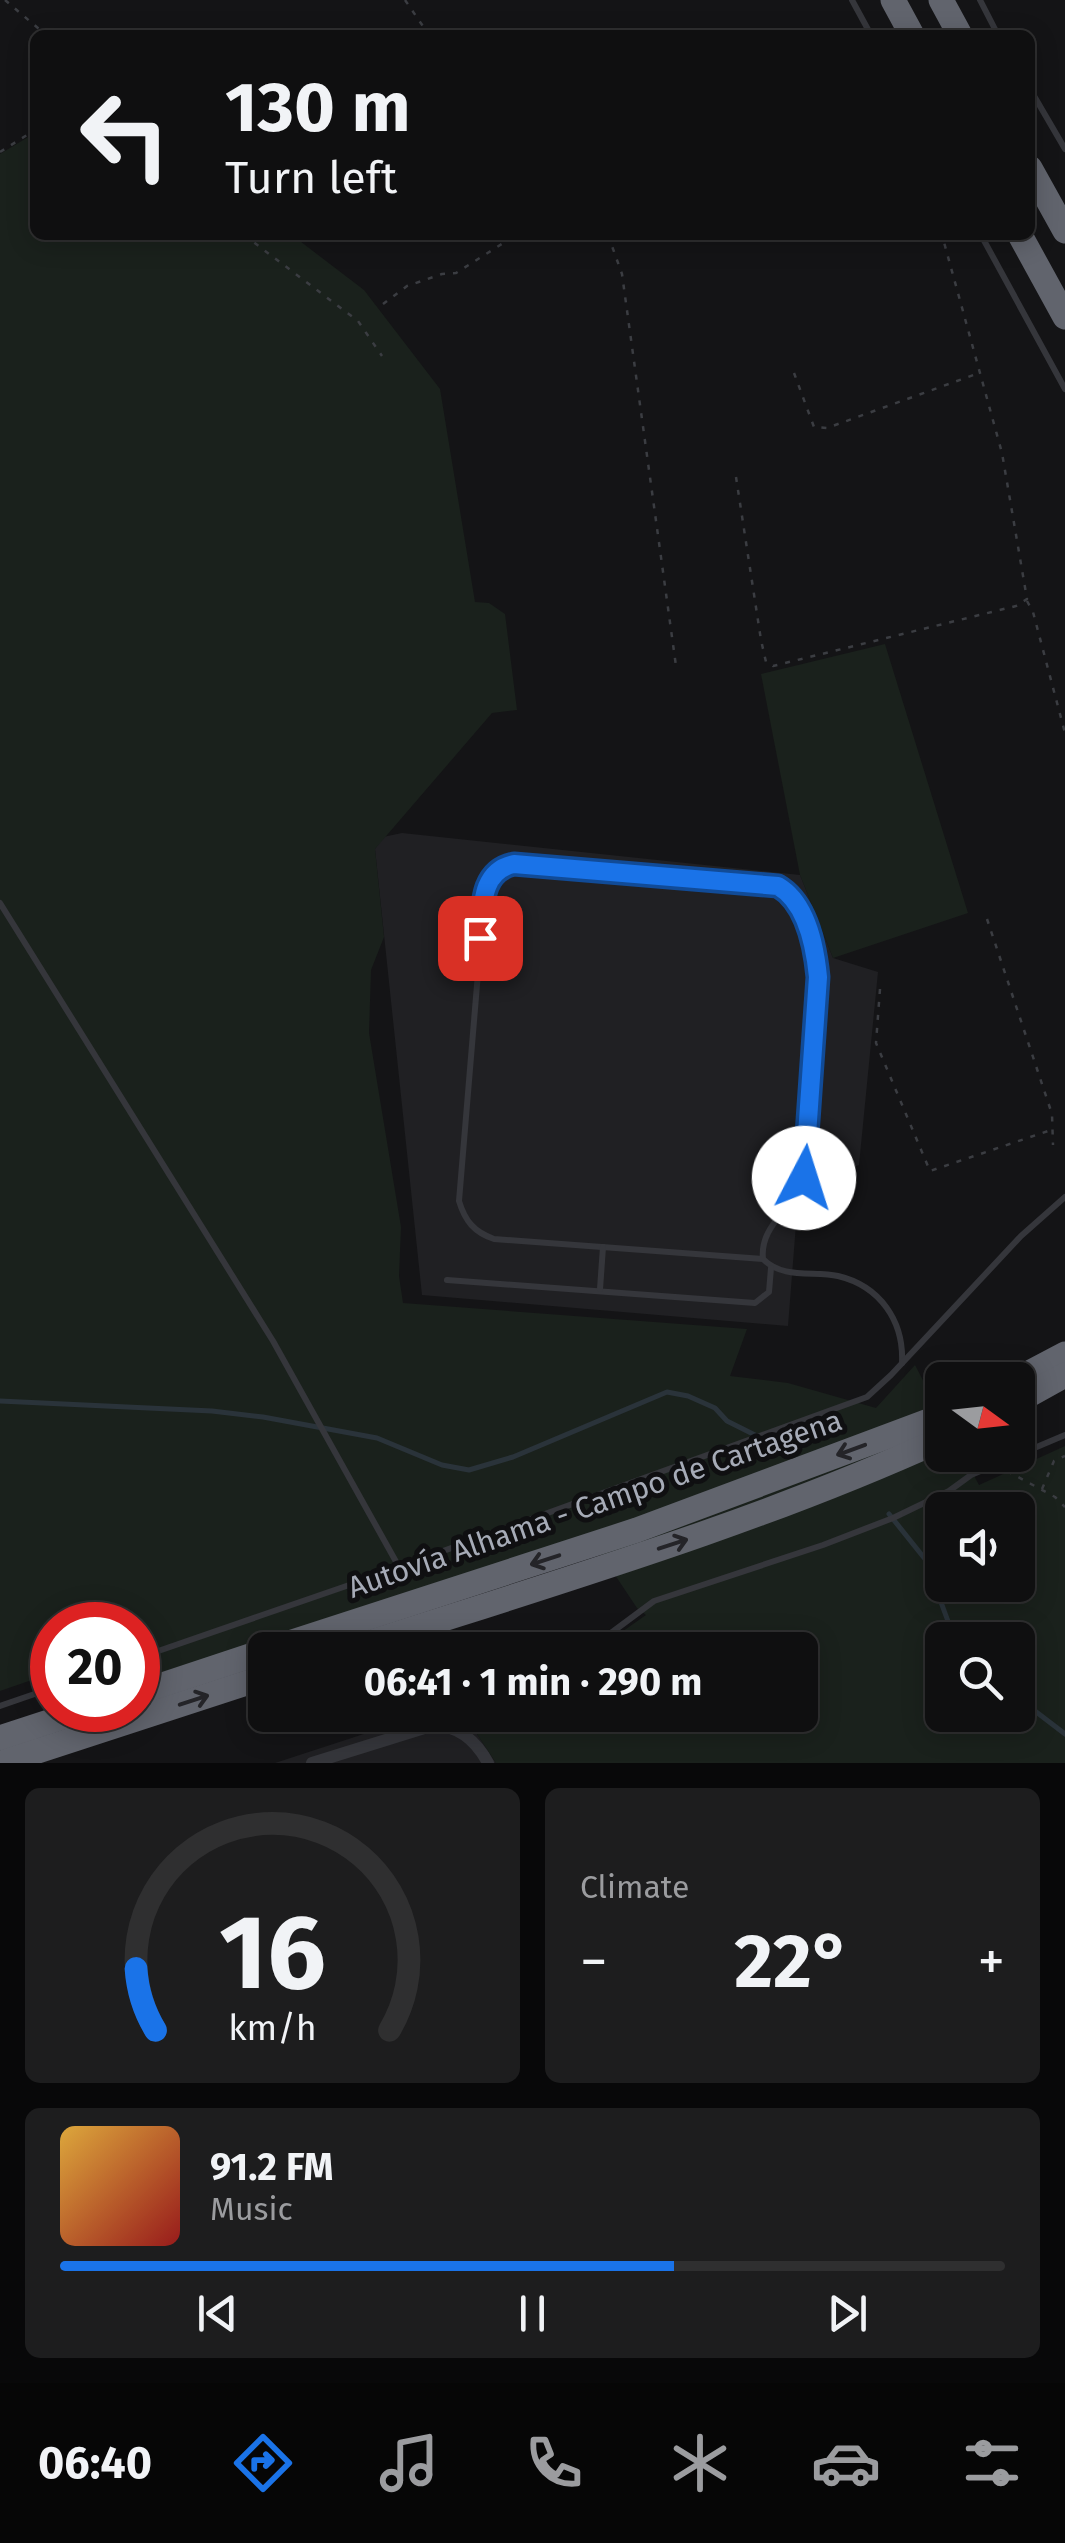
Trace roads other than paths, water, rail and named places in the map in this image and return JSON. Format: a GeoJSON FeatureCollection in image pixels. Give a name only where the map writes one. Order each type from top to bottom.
{"type":"FeatureCollection","features":[{"type":"Feature","properties":{"kind":"highway"},"geometry":{"type":"LineString","coordinates":[[894,0],[909,30]]}},
{"type":"Feature","properties":{"kind":"highway"},"geometry":{"type":"LineString","coordinates":[[941,0],[957,30]]}},
{"type":"Feature","properties":{"kind":"highway"},"geometry":{"type":"LineString","coordinates":[[1035,177],[1065,231]]}},
{"type":"Feature","properties":{"kind":"highway"},"geometry":{"type":"LineString","coordinates":[[1023,240],[1065,317]]}},
{"type":"Feature","properties":{"kind":"highway"},"geometry":{"type":"LineString","coordinates":[[1035,1370],[1065,1354]]}},
{"type":"Feature","properties":{"kind":"highway"},"geometry":{"type":"LineString","coordinates":[[1035,1392],[1065,1375]]}},
{"type":"Feature","properties":{"kind":"highway"},"geometry":{"type":"LineString","coordinates":[[1035,1403],[1065,1388]]}},
{"type":"Feature","properties":{"kind":"highway","name":"Autovía Alhama - Campo de Cartagena"},"geometry":{"type":"LineString","coordinates":[[322,1632],[637,1530],[925,1422]]}},
{"type":"Feature","properties":{"kind":"highway","name":"Autovía Alhama - Campo de Cartagena"},"geometry":{"type":"LineString","coordinates":[[402,1632],[700,1535],[925,1447]]}},
{"type":"Feature","properties":{"kind":"highway","name":"Autovía Alhama - Campo de Cartagena"},"geometry":{"type":"LineString","coordinates":[[160,1686],[248,1656]]}},
{"type":"Feature","properties":{"kind":"highway"},"geometry":{"type":"LineString","coordinates":[[1,1763],[248,1683]]}},
{"type":"Feature","properties":{"kind":"highway"},"geometry":{"type":"LineString","coordinates":[[0,1738],[30,1728]]}},
{"type":"Feature","properties":{"kind":"street"},"geometry":{"type":"LineString","coordinates":[[312,1763],[404,1732]]}},
{"type":"Feature","properties":{"kind":"street"},"geometry":{"type":"LineString","coordinates":[[461,1732],[488,1763]]}},
{"type":"Feature","properties":{"kind":"lane"},"geometry":{"type":"LineString","coordinates":[[852,0],[868,30]]}},
{"type":"Feature","properties":{"kind":"lane"},"geometry":{"type":"LineString","coordinates":[[980,0],[995,30]]}},
{"type":"Feature","properties":{"kind":"lane"},"geometry":{"type":"LineString","coordinates":[[1035,98],[1065,149]]}},
{"type":"Feature","properties":{"kind":"lane"},"geometry":{"type":"LineString","coordinates":[[983,240],[1065,390]]}},
{"type":"Feature","properties":{"kind":"lane"},"geometry":{"type":"LineString","coordinates":[[763,1260],[764,1239],[797,1196],[805,1172],[818,1000],[816,953],[796,902],[778,886],[514,864],[500,867],[490,877],[484,900],[459,1201],[472,1228],[494,1239],[763,1260],[772,1268],[838,1276],[882,1300],[896,1321],[903,1346],[902,1362]]}},
{"type":"Feature","properties":{"kind":"lane"},"geometry":{"type":"LineString","coordinates":[[0,903],[273,1342],[399,1567]]}},
{"type":"Feature","properties":{"kind":"lane"},"geometry":{"type":"LineString","coordinates":[[160,1650],[866,1397],[1021,1236],[1065,1197]]}},
{"type":"Feature","properties":{"kind":"lane"},"geometry":{"type":"LineString","coordinates":[[600,1289],[603,1248]]}},
{"type":"Feature","properties":{"kind":"lane"},"geometry":{"type":"LineString","coordinates":[[447,1280],[755,1303],[769,1292],[772,1268]]}},
{"type":"Feature","properties":{"kind":"lane"},"geometry":{"type":"LineString","coordinates":[[612,1632],[654,1601],[823,1546],[894,1518],[996,1464],[1065,1435]]}},
{"type":"Feature","properties":{"kind":"lane"},"geometry":{"type":"LineString","coordinates":[[0,1706],[30,1696]]}},
{"type":"Feature","properties":{"kind":"waterway"},"geometry":{"type":"LineString","coordinates":[[0,1401],[263,1417],[377,1438],[442,1465],[469,1470],[513,1457],[667,1392],[715,1408],[727,1421],[775,1445]]}},
{"type":"Feature","properties":{"kind":"waterway"},"geometry":{"type":"LineString","coordinates":[[889,1514],[925,1559],[948,1622]]}},
{"type":"Feature","properties":{"kind":"waterway"},"geometry":{"type":"LineString","coordinates":[[1035,1711],[1065,1734]]}}]}
